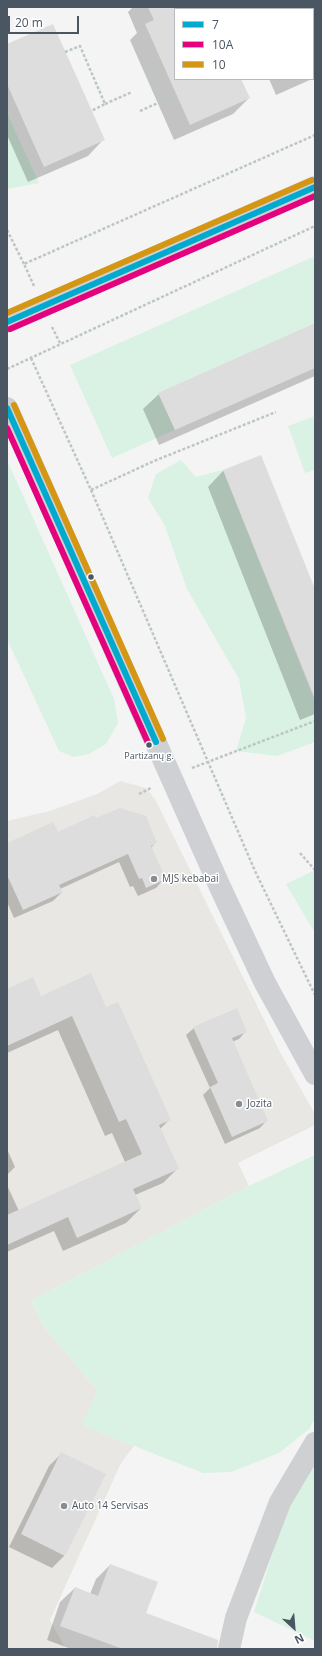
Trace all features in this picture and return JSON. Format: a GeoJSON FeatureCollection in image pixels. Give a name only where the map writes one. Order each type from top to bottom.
{"type":"FeatureCollection","features":[{"type":"Feature","properties":{"kind":"street"},"geometry":{"type":"LineString","coordinates":[[7,322],[43,308],[315,187]]}},
{"type":"Feature","properties":{"kind":"street"},"geometry":{"type":"LineString","coordinates":[[7,408],[265,984],[315,1074]]}},
{"type":"Feature","properties":{"kind":"street"},"geometry":{"type":"LineString","coordinates":[[229,1649],[236,1618],[280,1502],[315,1442]]}},
{"type":"Feature","properties":{"kind":"path"},"geometry":{"type":"LineString","coordinates":[[150,35],[136,40],[162,101]]}},
{"type":"Feature","properties":{"kind":"path"},"geometry":{"type":"LineString","coordinates":[[65,52],[80,46],[105,104]]}},
{"type":"Feature","properties":{"kind":"path"},"geometry":{"type":"LineString","coordinates":[[91,110],[132,92]]}},
{"type":"Feature","properties":{"kind":"path"},"geometry":{"type":"LineString","coordinates":[[140,111],[176,95]]}},
{"type":"Feature","properties":{"kind":"path"},"geometry":{"type":"LineString","coordinates":[[24,264],[315,135]]}},
{"type":"Feature","properties":{"kind":"path"},"geometry":{"type":"LineString","coordinates":[[7,369],[60,343],[315,226]]}},
{"type":"Feature","properties":{"kind":"path"},"geometry":{"type":"LineString","coordinates":[[7,230],[60,343]]}},
{"type":"Feature","properties":{"kind":"path"},"geometry":{"type":"LineString","coordinates":[[31,358],[91,490],[255,872],[315,995]]}},
{"type":"Feature","properties":{"kind":"path"},"geometry":{"type":"LineString","coordinates":[[91,490],[154,461],[276,412]]}},
{"type":"Feature","properties":{"kind":"path"},"geometry":{"type":"LineString","coordinates":[[139,794],[172,776],[208,761],[315,721]]}},
{"type":"Feature","properties":{"kind":"path"},"geometry":{"type":"LineString","coordinates":[[300,852],[315,870]]}},
{"type":"Feature","properties":{"kind":"shaded area"},"geometry":{"type":"Polygon","coordinates":[[[120,781],[146,788],[155,799],[281,1054],[315,1114],[315,1125],[238,1163],[249,1186],[31,1301],[43,1325],[98,1391],[82,1425],[134,1446],[121,1463],[50,1620],[66,1649],[7,1649],[7,821],[50,811],[97,794],[120,781]]]}},
{"type":"Feature","properties":{"kind":"green space"},"geometry":{"type":"Polygon","coordinates":[[[7,113],[39,183],[7,189],[7,113]]]}},
{"type":"Feature","properties":{"kind":"green space"},"geometry":{"type":"Polygon","coordinates":[[[315,256],[315,323],[159,393],[175,430],[112,458],[70,365],[315,256]]]}},
{"type":"Feature","properties":{"kind":"green space"},"geometry":{"type":"Polygon","coordinates":[[[315,416],[315,470],[305,473],[288,426],[315,416]]]}},
{"type":"Feature","properties":{"kind":"green space"},"geometry":{"type":"Polygon","coordinates":[[[7,460],[114,699],[118,723],[106,744],[89,754],[74,757],[59,751],[7,639],[7,460]]]}},
{"type":"Feature","properties":{"kind":"green space"},"geometry":{"type":"Polygon","coordinates":[[[181,460],[196,477],[223,470],[315,702],[315,742],[277,756],[236,751],[246,718],[239,679],[187,589],[165,526],[148,498],[156,474],[181,460]]]}},
{"type":"Feature","properties":{"kind":"green space"},"geometry":{"type":"Polygon","coordinates":[[[315,870],[315,933],[286,884],[315,870]]]}},
{"type":"Feature","properties":{"kind":"green space"},"geometry":{"type":"Polygon","coordinates":[[[315,1155],[315,1418],[309,1429],[279,1453],[231,1472],[203,1473],[81,1425],[98,1391],[43,1325],[31,1301],[249,1186],[315,1155]]]}},
{"type":"Feature","properties":{"kind":"green space"},"geometry":{"type":"Polygon","coordinates":[[[315,1458],[315,1641],[254,1612],[284,1518],[315,1458]]]}},
{"type":"Feature","properties":{"kind":"building"},"geometry":{"type":"Polygon","coordinates":[[[148,7],[175,7],[174,80],[241,80],[250,98],[190,125],[145,24],[154,20],[148,7]]]}},
{"type":"Feature","properties":{"kind":"building"},"geometry":{"type":"Polygon","coordinates":[[[53,24],[105,140],[44,167],[7,84],[7,44],[53,24]]]}},
{"type":"Feature","properties":{"kind":"building"},"geometry":{"type":"Polygon","coordinates":[[[315,323],[315,368],[175,430],[158,393],[315,323]]]}},
{"type":"Feature","properties":{"kind":"building"},"geometry":{"type":"Polygon","coordinates":[[[261,455],[315,589],[315,699],[223,470],[261,455]]]}},
{"type":"Feature","properties":{"kind":"building"},"geometry":{"type":"Polygon","coordinates":[[[120,808],[146,816],[157,843],[151,846],[166,879],[146,888],[142,878],[139,879],[128,854],[59,885],[63,892],[23,910],[7,875],[7,843],[53,822],[58,832],[94,815],[96,818],[120,808]]]}},
{"type":"Feature","properties":{"kind":"building"},"geometry":{"type":"Polygon","coordinates":[[[91,973],[106,1007],[118,1002],[171,1120],[159,1125],[179,1169],[133,1189],[142,1208],[77,1238],[68,1217],[7,1245],[7,1215],[142,1154],[126,1119],[119,1122],[72,1016],[7,1046],[7,989],[33,977],[41,996],[91,973]]]}},
{"type":"Feature","properties":{"kind":"building"},"geometry":{"type":"Polygon","coordinates":[[[237,1008],[247,1032],[232,1038],[268,1121],[232,1137],[210,1087],[218,1083],[193,1027],[237,1008]]]}},
{"type":"Feature","properties":{"kind":"building"},"geometry":{"type":"Polygon","coordinates":[[[61,1452],[106,1474],[65,1556],[21,1534],[61,1452]]]}},
{"type":"Feature","properties":{"kind":"building"},"geometry":{"type":"Polygon","coordinates":[[[110,1564],[158,1582],[146,1613],[218,1640],[217,1649],[123,1649],[60,1626],[75,1587],[98,1596],[110,1564]]]}},
{"type":"Feature","properties":{"kind":"transit line","name":"10"},"geometry":{"type":"LineString","coordinates":[[7,313],[312,180]]}},
{"type":"Feature","properties":{"kind":"transit line","name":"7"},"geometry":{"type":"LineString","coordinates":[[7,322],[315,187]]}},
{"type":"Feature","properties":{"kind":"transit line","name":"10A"},"geometry":{"type":"LineString","coordinates":[[10,329],[315,196]]}},
{"type":"Feature","properties":{"kind":"transit line","name":"10"},"geometry":{"type":"LineString","coordinates":[[14,405],[163,739]]}},
{"type":"Feature","properties":{"kind":"transit line","name":"7"},"geometry":{"type":"LineString","coordinates":[[7,408],[156,742]]}},
{"type":"Feature","properties":{"kind":"transit line","name":"10A"},"geometry":{"type":"LineString","coordinates":[[7,428],[149,745]]}},
{"type":"Feature","properties":{"kind":"place","name":"Partizanų g."},"geometry":{"type":"Point","coordinates":[149,745]}},
{"type":"Feature","properties":{"kind":"place","name":"MJS kebabai"},"geometry":{"type":"Point","coordinates":[154,879]}},
{"type":"Feature","properties":{"kind":"place","name":"Jozita"},"geometry":{"type":"Point","coordinates":[239,1104]}},
{"type":"Feature","properties":{"kind":"place","name":"Auto 14 Servisas"},"geometry":{"type":"Point","coordinates":[64,1506]}}]}
